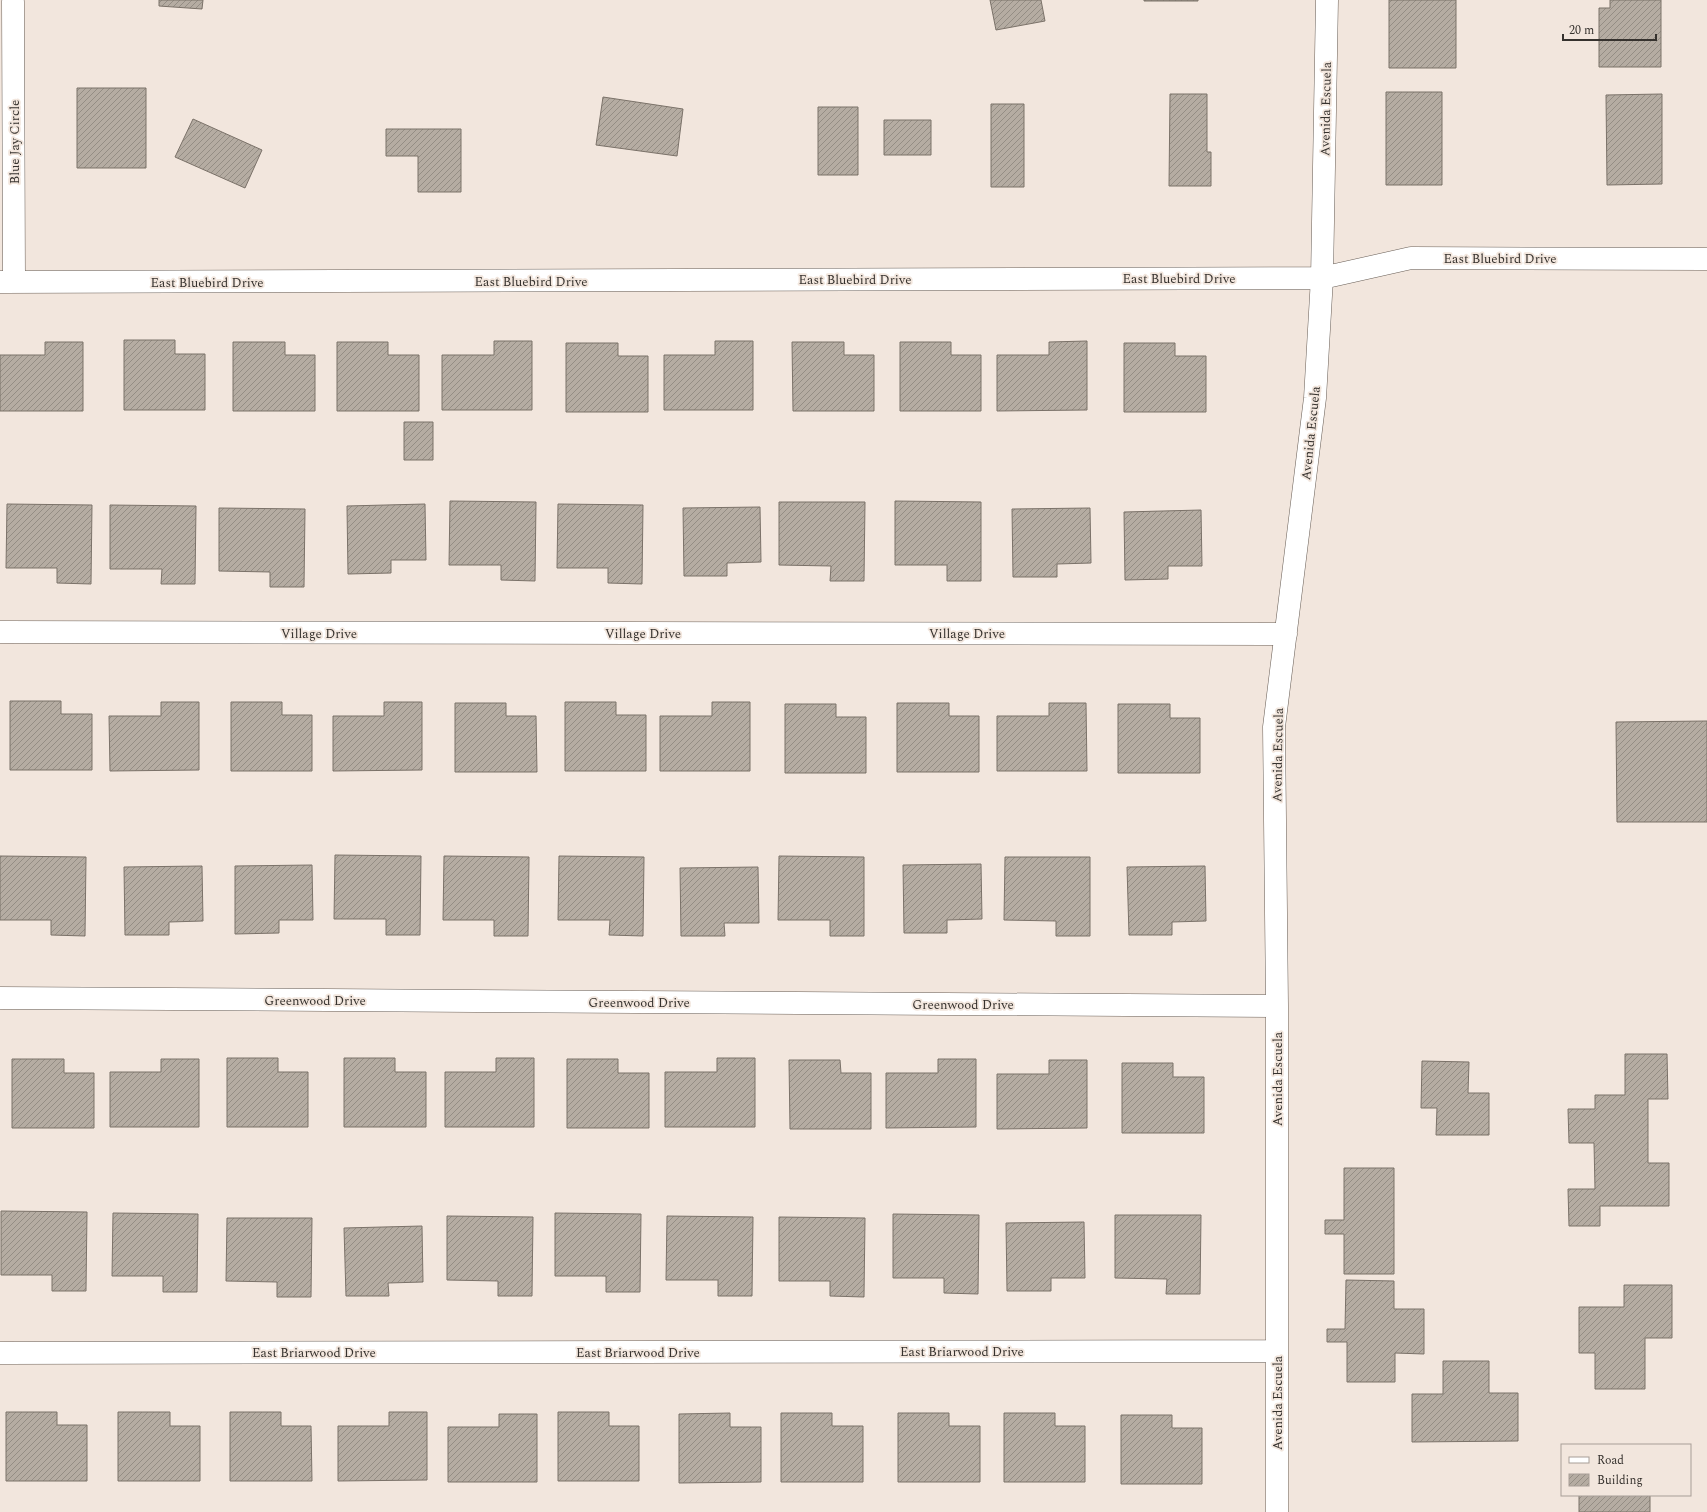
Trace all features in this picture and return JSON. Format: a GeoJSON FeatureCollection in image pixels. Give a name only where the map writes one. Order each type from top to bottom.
{"type":"FeatureCollection","features":[{"type":"Feature","properties":{"kind":"street","name":"Avenida Escuela"},"geometry":{"type":"LineString","coordinates":[[1277,1512],[1278,1006],[1274,728],[1315,398],[1322,278],[1327,0]]}},
{"type":"Feature","properties":{"kind":"street","name":"Blue Jay Circle"},"geometry":{"type":"LineString","coordinates":[[7,282],[13,2]]}},
{"type":"Feature","properties":{"kind":"street","name":"East Bluebird Drive"},"geometry":{"type":"LineString","coordinates":[[7,282],[1322,278],[1411,258],[1707,259]]}},
{"type":"Feature","properties":{"kind":"street","name":"Village Drive"},"geometry":{"type":"LineString","coordinates":[[0,632],[1286,634]]}},
{"type":"Feature","properties":{"kind":"street","name":"Greenwood Drive"},"geometry":{"type":"LineString","coordinates":[[0,998],[1278,1006]]}},
{"type":"Feature","properties":{"kind":"street","name":"East Briarwood Drive"},"geometry":{"type":"LineString","coordinates":[[0,1353],[1277,1351]]}},
{"type":"Feature","properties":{"kind":"building"},"geometry":{"type":"Polygon","coordinates":[[[159,0],[203,0],[202,9],[159,6],[159,0]]]}},
{"type":"Feature","properties":{"kind":"building"},"geometry":{"type":"Polygon","coordinates":[[[990,0],[1041,0],[1045,21],[996,30],[990,0]]]}},
{"type":"Feature","properties":{"kind":"building"},"geometry":{"type":"Polygon","coordinates":[[[1198,0],[1198,1],[1144,1],[1198,0]]]}},
{"type":"Feature","properties":{"kind":"building"},"geometry":{"type":"Polygon","coordinates":[[[1389,0],[1456,0],[1456,68],[1389,68],[1389,0]]]}},
{"type":"Feature","properties":{"kind":"building"},"geometry":{"type":"Polygon","coordinates":[[[1610,0],[1661,0],[1661,67],[1599,67],[1599,8],[1610,8],[1610,0]]]}},
{"type":"Feature","properties":{"kind":"building"},"geometry":{"type":"Polygon","coordinates":[[[77,88],[146,88],[146,168],[77,168],[77,88]]]}},
{"type":"Feature","properties":{"kind":"building"},"geometry":{"type":"Polygon","coordinates":[[[1386,92],[1442,92],[1442,185],[1386,185],[1386,92]]]}},
{"type":"Feature","properties":{"kind":"building"},"geometry":{"type":"Polygon","coordinates":[[[1170,94],[1207,94],[1207,152],[1211,152],[1211,186],[1169,186],[1170,94]]]}},
{"type":"Feature","properties":{"kind":"building"},"geometry":{"type":"Polygon","coordinates":[[[1662,94],[1662,184],[1607,185],[1606,95],[1662,94]]]}},
{"type":"Feature","properties":{"kind":"building"},"geometry":{"type":"Polygon","coordinates":[[[603,97],[683,109],[677,156],[596,145],[603,97]]]}},
{"type":"Feature","properties":{"kind":"building"},"geometry":{"type":"Polygon","coordinates":[[[991,104],[1024,104],[1024,187],[991,187],[991,104]]]}},
{"type":"Feature","properties":{"kind":"building"},"geometry":{"type":"Polygon","coordinates":[[[818,107],[858,107],[858,175],[818,175],[818,107]]]}},
{"type":"Feature","properties":{"kind":"building"},"geometry":{"type":"Polygon","coordinates":[[[193,119],[262,150],[245,188],[175,157],[193,119]]]}},
{"type":"Feature","properties":{"kind":"building"},"geometry":{"type":"Polygon","coordinates":[[[884,120],[931,120],[931,155],[884,155],[884,120]]]}},
{"type":"Feature","properties":{"kind":"building"},"geometry":{"type":"Polygon","coordinates":[[[386,129],[461,129],[461,192],[418,192],[418,156],[386,156],[386,129]]]}},
{"type":"Feature","properties":{"kind":"building"},"geometry":{"type":"Polygon","coordinates":[[[124,340],[175,340],[175,354],[205,354],[205,410],[124,410],[124,340]]]}},
{"type":"Feature","properties":{"kind":"building"},"geometry":{"type":"Polygon","coordinates":[[[494,341],[532,341],[532,410],[442,410],[442,355],[494,355],[494,341]]]}},
{"type":"Feature","properties":{"kind":"building"},"geometry":{"type":"Polygon","coordinates":[[[715,341],[753,341],[753,410],[664,410],[664,355],[715,355],[715,341]]]}},
{"type":"Feature","properties":{"kind":"building"},"geometry":{"type":"Polygon","coordinates":[[[1087,341],[1087,410],[997,411],[997,355],[1049,355],[1049,342],[1087,341]]]}},
{"type":"Feature","properties":{"kind":"building"},"geometry":{"type":"Polygon","coordinates":[[[45,342],[83,342],[83,411],[0,411],[0,355],[45,355],[45,342]]]}},
{"type":"Feature","properties":{"kind":"building"},"geometry":{"type":"Polygon","coordinates":[[[233,342],[285,342],[285,355],[315,355],[315,411],[233,411],[233,342]]]}},
{"type":"Feature","properties":{"kind":"building"},"geometry":{"type":"Polygon","coordinates":[[[337,342],[388,342],[388,355],[419,355],[419,411],[337,411],[337,342]]]}},
{"type":"Feature","properties":{"kind":"building"},"geometry":{"type":"Polygon","coordinates":[[[792,342],[844,342],[844,355],[874,355],[874,411],[793,411],[792,342]]]}},
{"type":"Feature","properties":{"kind":"building"},"geometry":{"type":"Polygon","coordinates":[[[900,342],[951,342],[951,355],[981,355],[981,411],[900,411],[900,342]]]}},
{"type":"Feature","properties":{"kind":"building"},"geometry":{"type":"Polygon","coordinates":[[[566,343],[618,343],[618,356],[648,356],[648,412],[566,412],[566,343]]]}},
{"type":"Feature","properties":{"kind":"building"},"geometry":{"type":"Polygon","coordinates":[[[1124,343],[1175,343],[1175,356],[1206,356],[1206,412],[1124,412],[1124,343]]]}},
{"type":"Feature","properties":{"kind":"building"},"geometry":{"type":"Polygon","coordinates":[[[404,422],[433,422],[433,460],[404,460],[404,422]]]}},
{"type":"Feature","properties":{"kind":"building"},"geometry":{"type":"Polygon","coordinates":[[[450,501],[536,502],[535,581],[501,580],[501,565],[449,565],[450,501]]]}},
{"type":"Feature","properties":{"kind":"building"},"geometry":{"type":"Polygon","coordinates":[[[895,501],[981,502],[981,581],[947,581],[947,565],[895,565],[895,501]]]}},
{"type":"Feature","properties":{"kind":"building"},"geometry":{"type":"Polygon","coordinates":[[[779,502],[865,502],[864,581],[830,581],[831,566],[779,565],[779,502]]]}},
{"type":"Feature","properties":{"kind":"building"},"geometry":{"type":"Polygon","coordinates":[[[7,504],[92,505],[91,584],[57,583],[57,568],[6,568],[7,504]]]}},
{"type":"Feature","properties":{"kind":"building"},"geometry":{"type":"Polygon","coordinates":[[[425,504],[426,560],[391,560],[391,573],[348,574],[347,506],[425,504]]]}},
{"type":"Feature","properties":{"kind":"building"},"geometry":{"type":"Polygon","coordinates":[[[558,504],[643,505],[642,584],[608,583],[608,568],[557,568],[558,504]]]}},
{"type":"Feature","properties":{"kind":"building"},"geometry":{"type":"Polygon","coordinates":[[[110,505],[196,506],[195,584],[161,584],[162,569],[110,569],[110,505]]]}},
{"type":"Feature","properties":{"kind":"building"},"geometry":{"type":"Polygon","coordinates":[[[760,507],[761,562],[727,563],[727,576],[684,576],[683,508],[760,507]]]}},
{"type":"Feature","properties":{"kind":"building"},"geometry":{"type":"Polygon","coordinates":[[[219,508],[305,509],[304,587],[270,587],[270,572],[219,571],[219,508]]]}},
{"type":"Feature","properties":{"kind":"building"},"geometry":{"type":"Polygon","coordinates":[[[1090,508],[1091,563],[1057,564],[1057,577],[1013,577],[1012,509],[1090,508]]]}},
{"type":"Feature","properties":{"kind":"building"},"geometry":{"type":"Polygon","coordinates":[[[1201,510],[1202,566],[1168,566],[1168,579],[1125,580],[1124,512],[1201,510]]]}},
{"type":"Feature","properties":{"kind":"building"},"geometry":{"type":"Polygon","coordinates":[[[10,701],[61,701],[61,714],[92,714],[92,770],[10,770],[10,701]]]}},
{"type":"Feature","properties":{"kind":"building"},"geometry":{"type":"Polygon","coordinates":[[[161,702],[199,702],[199,770],[110,771],[109,716],[161,716],[161,702]]]}},
{"type":"Feature","properties":{"kind":"building"},"geometry":{"type":"Polygon","coordinates":[[[231,702],[282,702],[282,715],[312,715],[312,771],[231,771],[231,702]]]}},
{"type":"Feature","properties":{"kind":"building"},"geometry":{"type":"Polygon","coordinates":[[[384,702],[422,702],[422,770],[333,771],[333,716],[384,716],[384,702]]]}},
{"type":"Feature","properties":{"kind":"building"},"geometry":{"type":"Polygon","coordinates":[[[565,702],[616,702],[616,715],[646,715],[646,771],[565,771],[565,702]]]}},
{"type":"Feature","properties":{"kind":"building"},"geometry":{"type":"Polygon","coordinates":[[[712,702],[750,702],[750,771],[660,771],[660,716],[712,716],[712,702]]]}},
{"type":"Feature","properties":{"kind":"building"},"geometry":{"type":"Polygon","coordinates":[[[455,703],[506,703],[506,716],[536,716],[537,772],[455,772],[455,703]]]}},
{"type":"Feature","properties":{"kind":"building"},"geometry":{"type":"Polygon","coordinates":[[[897,703],[949,703],[949,716],[979,716],[979,772],[897,772],[897,703]]]}},
{"type":"Feature","properties":{"kind":"building"},"geometry":{"type":"Polygon","coordinates":[[[1049,703],[1086,703],[1087,771],[997,771],[997,716],[1049,716],[1049,703]]]}},
{"type":"Feature","properties":{"kind":"building"},"geometry":{"type":"Polygon","coordinates":[[[785,704],[836,704],[836,717],[866,717],[866,773],[785,773],[785,704]]]}},
{"type":"Feature","properties":{"kind":"building"},"geometry":{"type":"Polygon","coordinates":[[[1118,704],[1170,704],[1170,718],[1200,718],[1200,773],[1118,773],[1118,704]]]}},
{"type":"Feature","properties":{"kind":"building"},"geometry":{"type":"Polygon","coordinates":[[[1707,721],[1707,822],[1617,822],[1616,722],[1707,721]]]}},
{"type":"Feature","properties":{"kind":"building"},"geometry":{"type":"Polygon","coordinates":[[[335,855],[421,856],[420,935],[386,935],[386,919],[334,919],[335,855]]]}},
{"type":"Feature","properties":{"kind":"building"},"geometry":{"type":"Polygon","coordinates":[[[0,856],[86,857],[85,936],[51,935],[51,920],[0,920],[0,856]]]}},
{"type":"Feature","properties":{"kind":"building"},"geometry":{"type":"Polygon","coordinates":[[[444,856],[529,857],[528,936],[494,936],[494,920],[443,920],[444,856]]]}},
{"type":"Feature","properties":{"kind":"building"},"geometry":{"type":"Polygon","coordinates":[[[559,856],[644,857],[643,936],[609,935],[610,920],[558,920],[559,856]]]}},
{"type":"Feature","properties":{"kind":"building"},"geometry":{"type":"Polygon","coordinates":[[[779,856],[864,857],[864,936],[830,936],[830,920],[778,920],[779,856]]]}},
{"type":"Feature","properties":{"kind":"building"},"geometry":{"type":"Polygon","coordinates":[[[1005,857],[1090,857],[1090,936],[1056,936],[1056,921],[1004,920],[1005,857]]]}},
{"type":"Feature","properties":{"kind":"building"},"geometry":{"type":"Polygon","coordinates":[[[981,864],[982,919],[947,920],[947,933],[904,933],[903,865],[981,864]]]}},
{"type":"Feature","properties":{"kind":"building"},"geometry":{"type":"Polygon","coordinates":[[[312,865],[313,920],[279,920],[279,933],[235,934],[235,866],[312,865]]]}},
{"type":"Feature","properties":{"kind":"building"},"geometry":{"type":"Polygon","coordinates":[[[202,866],[203,921],[169,922],[169,935],[125,935],[124,867],[202,866]]]}},
{"type":"Feature","properties":{"kind":"building"},"geometry":{"type":"Polygon","coordinates":[[[1205,866],[1206,921],[1172,922],[1172,935],[1129,935],[1127,867],[1205,866]]]}},
{"type":"Feature","properties":{"kind":"building"},"geometry":{"type":"Polygon","coordinates":[[[758,867],[759,923],[724,923],[725,936],[681,936],[680,868],[758,867]]]}},
{"type":"Feature","properties":{"kind":"building"},"geometry":{"type":"Polygon","coordinates":[[[1625,1054],[1667,1054],[1668,1099],[1648,1099],[1648,1163],[1669,1163],[1669,1206],[1600,1206],[1600,1226],[1569,1226],[1568,1189],[1595,1189],[1594,1143],[1569,1143],[1568,1109],[1595,1109],[1595,1095],[1625,1095],[1625,1054]]]}},
{"type":"Feature","properties":{"kind":"building"},"geometry":{"type":"Polygon","coordinates":[[[227,1058],[278,1058],[278,1072],[308,1072],[308,1127],[227,1127],[227,1058]]]}},
{"type":"Feature","properties":{"kind":"building"},"geometry":{"type":"Polygon","coordinates":[[[344,1058],[395,1058],[395,1072],[426,1072],[426,1127],[344,1127],[344,1058]]]}},
{"type":"Feature","properties":{"kind":"building"},"geometry":{"type":"Polygon","coordinates":[[[496,1058],[534,1058],[534,1127],[445,1127],[445,1072],[496,1072],[496,1058]]]}},
{"type":"Feature","properties":{"kind":"building"},"geometry":{"type":"Polygon","coordinates":[[[717,1058],[755,1058],[755,1127],[665,1127],[665,1072],[717,1072],[717,1058]]]}},
{"type":"Feature","properties":{"kind":"building"},"geometry":{"type":"Polygon","coordinates":[[[12,1059],[64,1059],[64,1073],[94,1073],[94,1128],[12,1128],[12,1059]]]}},
{"type":"Feature","properties":{"kind":"building"},"geometry":{"type":"Polygon","coordinates":[[[161,1059],[199,1059],[199,1127],[110,1127],[110,1072],[161,1072],[161,1059]]]}},
{"type":"Feature","properties":{"kind":"building"},"geometry":{"type":"Polygon","coordinates":[[[567,1059],[618,1059],[618,1073],[649,1073],[649,1128],[567,1128],[567,1059]]]}},
{"type":"Feature","properties":{"kind":"building"},"geometry":{"type":"Polygon","coordinates":[[[938,1059],[976,1059],[976,1127],[886,1128],[886,1073],[938,1073],[938,1059]]]}},
{"type":"Feature","properties":{"kind":"building"},"geometry":{"type":"Polygon","coordinates":[[[789,1060],[840,1060],[841,1073],[871,1073],[871,1129],[790,1129],[789,1060]]]}},
{"type":"Feature","properties":{"kind":"building"},"geometry":{"type":"Polygon","coordinates":[[[1049,1060],[1087,1060],[1087,1128],[997,1129],[997,1074],[1049,1074],[1049,1060]]]}},
{"type":"Feature","properties":{"kind":"building"},"geometry":{"type":"Polygon","coordinates":[[[1422,1061],[1469,1062],[1468,1093],[1489,1093],[1489,1135],[1436,1135],[1437,1108],[1421,1108],[1422,1061]]]}},
{"type":"Feature","properties":{"kind":"building"},"geometry":{"type":"Polygon","coordinates":[[[1122,1063],[1173,1063],[1173,1077],[1204,1077],[1204,1133],[1122,1133],[1122,1063]]]}},
{"type":"Feature","properties":{"kind":"building"},"geometry":{"type":"Polygon","coordinates":[[[1344,1168],[1394,1168],[1394,1274],[1344,1274],[1344,1234],[1325,1234],[1325,1220],[1344,1220],[1344,1168]]]}},
{"type":"Feature","properties":{"kind":"building"},"geometry":{"type":"Polygon","coordinates":[[[1,1211],[87,1212],[86,1291],[52,1291],[52,1275],[1,1275],[1,1211]]]}},
{"type":"Feature","properties":{"kind":"building"},"geometry":{"type":"Polygon","coordinates":[[[113,1213],[198,1214],[197,1292],[163,1292],[163,1276],[112,1276],[113,1213]]]}},
{"type":"Feature","properties":{"kind":"building"},"geometry":{"type":"Polygon","coordinates":[[[555,1213],[641,1214],[640,1292],[606,1292],[606,1276],[555,1276],[555,1213]]]}},
{"type":"Feature","properties":{"kind":"building"},"geometry":{"type":"Polygon","coordinates":[[[893,1214],[979,1215],[978,1294],[944,1293],[944,1278],[893,1278],[893,1214]]]}},
{"type":"Feature","properties":{"kind":"building"},"geometry":{"type":"Polygon","coordinates":[[[1115,1215],[1201,1215],[1200,1294],[1166,1294],[1167,1279],[1115,1278],[1115,1215]]]}},
{"type":"Feature","properties":{"kind":"building"},"geometry":{"type":"Polygon","coordinates":[[[447,1216],[533,1217],[532,1296],[498,1296],[498,1281],[447,1280],[447,1216]]]}},
{"type":"Feature","properties":{"kind":"building"},"geometry":{"type":"Polygon","coordinates":[[[667,1216],[753,1217],[752,1296],[718,1296],[718,1280],[666,1280],[667,1216]]]}},
{"type":"Feature","properties":{"kind":"building"},"geometry":{"type":"Polygon","coordinates":[[[779,1217],[865,1218],[864,1297],[830,1296],[830,1281],[779,1281],[779,1217]]]}},
{"type":"Feature","properties":{"kind":"building"},"geometry":{"type":"Polygon","coordinates":[[[227,1218],[312,1218],[311,1297],[277,1297],[277,1282],[226,1281],[227,1218]]]}},
{"type":"Feature","properties":{"kind":"building"},"geometry":{"type":"Polygon","coordinates":[[[1084,1222],[1085,1278],[1051,1278],[1051,1291],[1007,1291],[1006,1223],[1084,1222]]]}},
{"type":"Feature","properties":{"kind":"building"},"geometry":{"type":"Polygon","coordinates":[[[422,1226],[423,1282],[388,1283],[389,1296],[346,1296],[344,1228],[422,1226]]]}},
{"type":"Feature","properties":{"kind":"building"},"geometry":{"type":"Polygon","coordinates":[[[1346,1280],[1394,1281],[1394,1309],[1424,1309],[1424,1354],[1395,1353],[1395,1382],[1347,1382],[1347,1342],[1327,1342],[1327,1329],[1345,1329],[1346,1280]]]}},
{"type":"Feature","properties":{"kind":"building"},"geometry":{"type":"Polygon","coordinates":[[[1624,1285],[1672,1285],[1672,1338],[1645,1338],[1645,1389],[1595,1389],[1595,1353],[1579,1353],[1579,1307],[1624,1307],[1624,1285]]]}},
{"type":"Feature","properties":{"kind":"building"},"geometry":{"type":"Polygon","coordinates":[[[1443,1361],[1489,1361],[1489,1393],[1518,1393],[1518,1441],[1412,1442],[1412,1394],[1443,1394],[1443,1361]]]}},
{"type":"Feature","properties":{"kind":"building"},"geometry":{"type":"Polygon","coordinates":[[[6,1412],[57,1412],[57,1425],[87,1425],[87,1481],[6,1481],[6,1412]]]}},
{"type":"Feature","properties":{"kind":"building"},"geometry":{"type":"Polygon","coordinates":[[[118,1412],[170,1412],[170,1426],[200,1426],[200,1481],[118,1481],[118,1412]]]}},
{"type":"Feature","properties":{"kind":"building"},"geometry":{"type":"Polygon","coordinates":[[[230,1412],[281,1412],[281,1426],[311,1426],[312,1481],[230,1481],[230,1412]]]}},
{"type":"Feature","properties":{"kind":"building"},"geometry":{"type":"Polygon","coordinates":[[[389,1412],[427,1412],[427,1480],[338,1481],[338,1426],[389,1426],[389,1412]]]}},
{"type":"Feature","properties":{"kind":"building"},"geometry":{"type":"Polygon","coordinates":[[[558,1412],[609,1412],[609,1426],[639,1426],[639,1481],[558,1481],[558,1412]]]}},
{"type":"Feature","properties":{"kind":"building"},"geometry":{"type":"Polygon","coordinates":[[[730,1413],[730,1427],[761,1427],[761,1482],[679,1483],[679,1414],[730,1413]]]}},
{"type":"Feature","properties":{"kind":"building"},"geometry":{"type":"Polygon","coordinates":[[[781,1413],[832,1413],[832,1426],[863,1426],[863,1482],[781,1482],[781,1413]]]}},
{"type":"Feature","properties":{"kind":"building"},"geometry":{"type":"Polygon","coordinates":[[[898,1413],[949,1413],[949,1426],[980,1426],[980,1482],[898,1482],[898,1413]]]}},
{"type":"Feature","properties":{"kind":"building"},"geometry":{"type":"Polygon","coordinates":[[[1004,1413],[1055,1413],[1055,1426],[1085,1426],[1085,1482],[1004,1482],[1004,1413]]]}},
{"type":"Feature","properties":{"kind":"building"},"geometry":{"type":"Polygon","coordinates":[[[499,1414],[537,1414],[537,1482],[448,1482],[448,1427],[499,1427],[499,1414]]]}},
{"type":"Feature","properties":{"kind":"building"},"geometry":{"type":"Polygon","coordinates":[[[1121,1415],[1172,1415],[1172,1428],[1202,1428],[1202,1484],[1121,1484],[1121,1415]]]}},
{"type":"Feature","properties":{"kind":"building"},"geometry":{"type":"Polygon","coordinates":[[[1579,1496],[1650,1496],[1650,1512],[1579,1512],[1579,1496]]]}}]}
